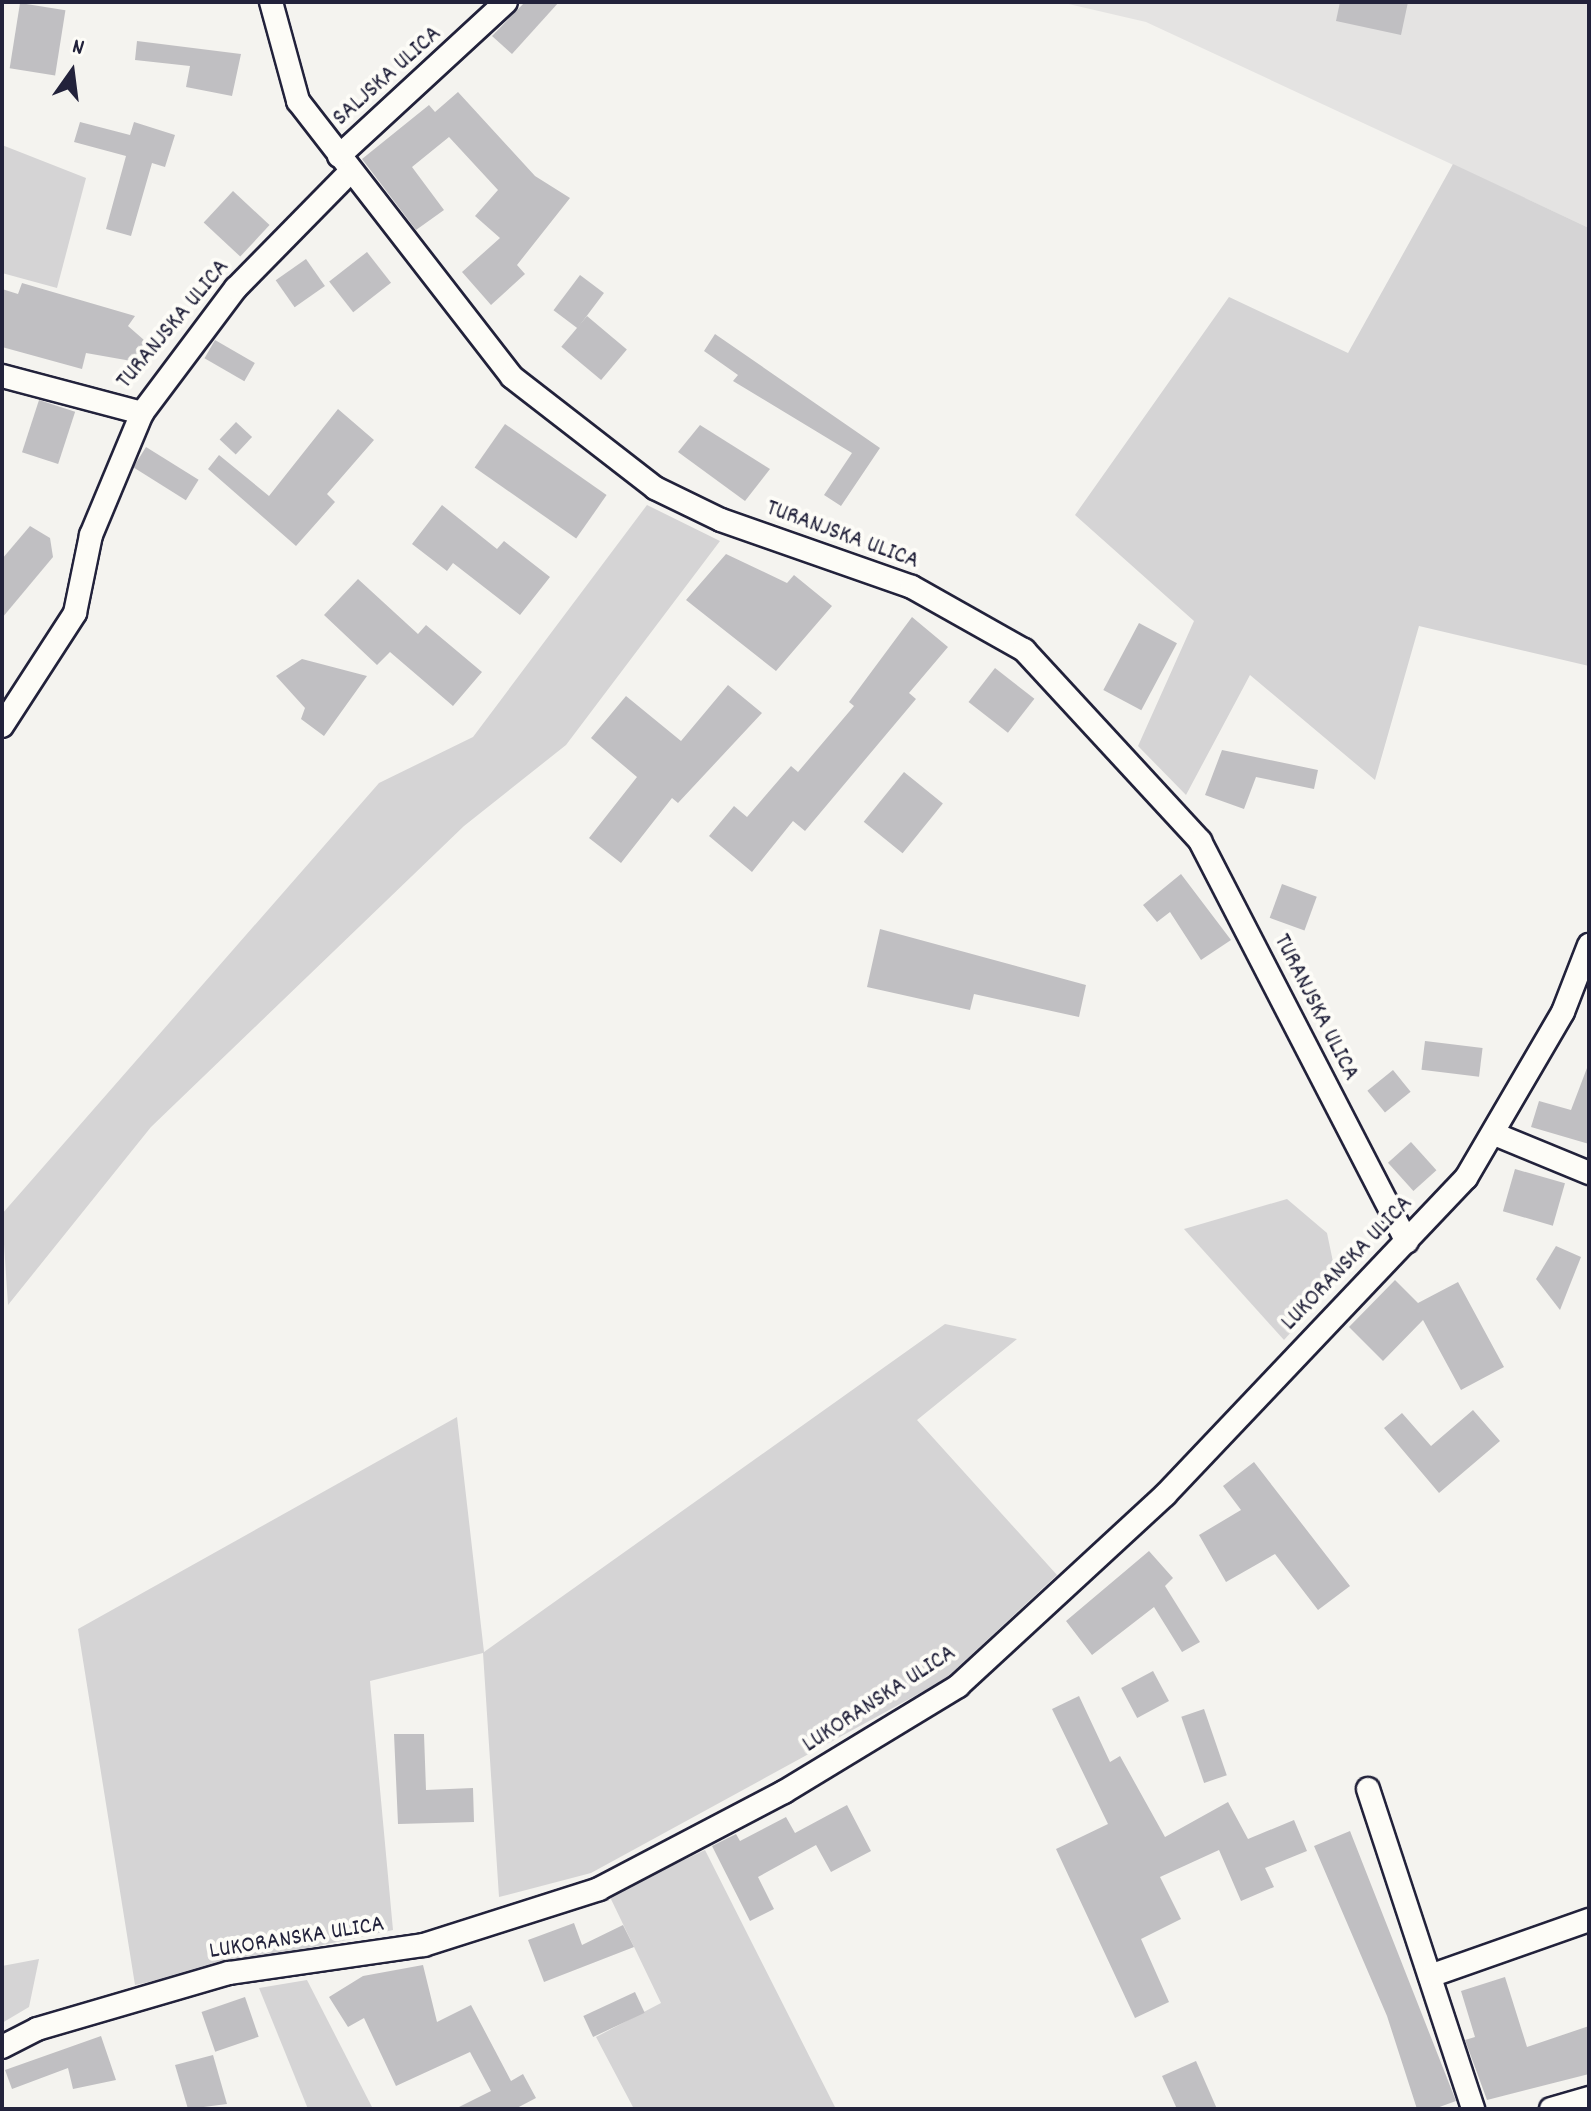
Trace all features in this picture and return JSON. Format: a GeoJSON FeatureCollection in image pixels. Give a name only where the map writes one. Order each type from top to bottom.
{"type":"FeatureCollection","features":[{"type":"Feature","properties":{"kind":"street","name":"TURANJSKA ULICA"},"geometry":{"type":"LineString","coordinates":[[271,2],[298,101],[512,377],[655,488],[721,520],[912,587],[1024,650],[1200,841],[1407,1242]]}},
{"type":"Feature","properties":{"kind":"street","name":"SALJSKA ULICA"},"geometry":{"type":"LineString","coordinates":[[344,164],[506,2]]}},
{"type":"Feature","properties":{"kind":"street","name":"TURANJSKA ULICA"},"geometry":{"type":"LineString","coordinates":[[2,376],[142,413],[236,288],[344,164]]}},
{"type":"Feature","properties":{"kind":"street"},"geometry":{"type":"LineString","coordinates":[[2,726],[75,613],[91,535],[142,413]]}},
{"type":"Feature","properties":{"kind":"street","name":"LUKORANSKA ULICA"},"geometry":{"type":"LineString","coordinates":[[2,2047],[37,2029],[229,1973],[424,1945],[599,1889],[784,1792],[958,1686],[1165,1495],[1407,1242],[1497,1135],[1563,1012],[1589,945]]}},
{"type":"Feature","properties":{"kind":"street"},"geometry":{"type":"LineString","coordinates":[[1497,1135],[1589,1173]]}},
{"type":"Feature","properties":{"kind":"street"},"geometry":{"type":"LineString","coordinates":[[1368,1789],[1473,2109]]}},
{"type":"Feature","properties":{"kind":"street"},"geometry":{"type":"LineString","coordinates":[[1430,1976],[1589,1920]]}},
{"type":"Feature","properties":{"kind":"street"},"geometry":{"type":"LineString","coordinates":[[1551,2109],[1589,2098]]}},
{"type":"Feature","properties":{"kind":"shaded area"},"geometry":{"type":"Polygon","coordinates":[[[1060,2],[1589,2],[1589,228],[1146,22],[1060,2]]]}},
{"type":"Feature","properties":{"kind":"shaded area"},"geometry":{"type":"Polygon","coordinates":[[[2,145],[86,178],[57,288],[2,273],[2,145]]]}},
{"type":"Feature","properties":{"kind":"shaded area"},"geometry":{"type":"Polygon","coordinates":[[[1453,164],[1589,228],[1589,666],[1419,626],[1375,780],[1250,675],[1186,795],[1138,746],[1194,621],[1075,515],[1229,297],[1348,353],[1453,164]]]}},
{"type":"Feature","properties":{"kind":"shaded area"},"geometry":{"type":"Polygon","coordinates":[[[647,505],[720,541],[566,745],[464,826],[151,1127],[8,1305],[2,1214],[379,783],[473,737],[647,505]]]}},
{"type":"Feature","properties":{"kind":"shaded area"},"geometry":{"type":"Polygon","coordinates":[[[1287,1199],[1327,1233],[1337,1281],[1284,1340],[1184,1229],[1287,1199]]]}},
{"type":"Feature","properties":{"kind":"shaded area"},"geometry":{"type":"Polygon","coordinates":[[[945,1324],[1017,1339],[917,1420],[1057,1575],[944,1680],[591,1873],[499,1897],[483,1653],[370,1681],[393,1930],[135,1985],[78,1629],[457,1417],[484,1652],[945,1324]]]}},
{"type":"Feature","properties":{"kind":"shaded area"},"geometry":{"type":"Polygon","coordinates":[[[705,1850],[836,2109],[634,2109],[596,2037],[661,2003],[609,1895],[705,1850]]]}},
{"type":"Feature","properties":{"kind":"shaded area"},"geometry":{"type":"Polygon","coordinates":[[[39,1959],[29,2007],[2,2023],[2,1966],[39,1959]]]}},
{"type":"Feature","properties":{"kind":"shaded area"},"geometry":{"type":"Polygon","coordinates":[[[307,1980],[373,2109],[308,2109],[259,1988],[307,1980]]]}},
{"type":"Feature","properties":{"kind":"building"},"geometry":{"type":"Polygon","coordinates":[[[525,2],[559,2],[512,54],[492,36],[525,2]]]}},
{"type":"Feature","properties":{"kind":"building"},"geometry":{"type":"Polygon","coordinates":[[[1340,2],[1408,2],[1401,35],[1336,21],[1340,2]]]}},
{"type":"Feature","properties":{"kind":"building"},"geometry":{"type":"Polygon","coordinates":[[[20,3],[65,10],[55,75],[10,68],[20,3]]]}},
{"type":"Feature","properties":{"kind":"building"},"geometry":{"type":"Polygon","coordinates":[[[137,41],[241,54],[232,96],[186,87],[190,66],[135,60],[137,41]]]}},
{"type":"Feature","properties":{"kind":"building"},"geometry":{"type":"Polygon","coordinates":[[[458,92],[535,176],[570,198],[517,265],[525,274],[491,305],[462,272],[500,238],[475,216],[498,190],[449,137],[412,167],[444,210],[416,230],[362,159],[429,105],[435,112],[458,92]]]}},
{"type":"Feature","properties":{"kind":"building"},"geometry":{"type":"Polygon","coordinates":[[[80,122],[130,135],[134,122],[175,135],[165,167],[152,163],[131,236],[106,229],[126,156],[74,142],[80,122]]]}},
{"type":"Feature","properties":{"kind":"building"},"geometry":{"type":"Polygon","coordinates":[[[233,191],[270,225],[240,257],[204,222],[233,191]]]}},
{"type":"Feature","properties":{"kind":"building"},"geometry":{"type":"Polygon","coordinates":[[[367,252],[391,283],[353,312],[329,282],[367,252]]]}},
{"type":"Feature","properties":{"kind":"building"},"geometry":{"type":"Polygon","coordinates":[[[306,259],[325,286],[295,307],[276,280],[306,259]]]}},
{"type":"Feature","properties":{"kind":"building"},"geometry":{"type":"Polygon","coordinates":[[[580,275],[604,293],[577,328],[554,310],[580,275]]]}},
{"type":"Feature","properties":{"kind":"building"},"geometry":{"type":"Polygon","coordinates":[[[22,283],[135,316],[128,326],[152,347],[137,362],[86,353],[82,369],[2,347],[2,289],[18,294],[22,283]]]}},
{"type":"Feature","properties":{"kind":"building"},"geometry":{"type":"Polygon","coordinates":[[[587,316],[627,349],[601,380],[561,347],[587,316]]]}},
{"type":"Feature","properties":{"kind":"building"},"geometry":{"type":"Polygon","coordinates":[[[715,334],[880,448],[841,506],[824,495],[852,453],[733,381],[738,375],[704,351],[715,334]]]}},
{"type":"Feature","properties":{"kind":"building"},"geometry":{"type":"Polygon","coordinates":[[[215,340],[255,363],[244,381],[204,358],[215,340]]]}},
{"type":"Feature","properties":{"kind":"building"},"geometry":{"type":"Polygon","coordinates":[[[39,400],[75,412],[58,464],[22,452],[39,400]]]}},
{"type":"Feature","properties":{"kind":"building"},"geometry":{"type":"Polygon","coordinates":[[[338,409],[374,440],[327,494],[335,502],[296,546],[208,469],[219,455],[269,496],[338,409]]]}},
{"type":"Feature","properties":{"kind":"building"},"geometry":{"type":"Polygon","coordinates":[[[236,422],[252,437],[236,455],[220,440],[236,422]]]}},
{"type":"Feature","properties":{"kind":"building"},"geometry":{"type":"Polygon","coordinates":[[[505,424],[607,495],[576,539],[475,467],[505,424]]]}},
{"type":"Feature","properties":{"kind":"building"},"geometry":{"type":"Polygon","coordinates":[[[700,425],[770,469],[745,501],[678,452],[700,425]]]}},
{"type":"Feature","properties":{"kind":"building"},"geometry":{"type":"Polygon","coordinates":[[[146,447],[199,480],[186,500],[133,467],[146,447]]]}},
{"type":"Feature","properties":{"kind":"building"},"geometry":{"type":"Polygon","coordinates":[[[442,505],[497,549],[504,541],[550,577],[520,615],[453,563],[447,571],[412,544],[442,505]]]}},
{"type":"Feature","properties":{"kind":"building"},"geometry":{"type":"Polygon","coordinates":[[[30,526],[50,538],[53,557],[2,618],[2,559],[30,526]]]}},
{"type":"Feature","properties":{"kind":"building"},"geometry":{"type":"Polygon","coordinates":[[[726,554],[787,583],[794,575],[832,606],[776,671],[686,600],[726,554]]]}},
{"type":"Feature","properties":{"kind":"building"},"geometry":{"type":"Polygon","coordinates":[[[358,579],[418,634],[426,625],[482,672],[453,706],[390,652],[377,665],[324,615],[358,579]]]}},
{"type":"Feature","properties":{"kind":"building"},"geometry":{"type":"Polygon","coordinates":[[[912,617],[948,647],[909,693],[916,699],[805,831],[793,821],[752,872],[709,836],[734,806],[747,817],[791,766],[798,772],[854,706],[849,702],[912,617]]]}},
{"type":"Feature","properties":{"kind":"building"},"geometry":{"type":"Polygon","coordinates":[[[1139,623],[1177,643],[1141,710],[1103,690],[1139,623]]]}},
{"type":"Feature","properties":{"kind":"building"},"geometry":{"type":"Polygon","coordinates":[[[302,659],[367,676],[324,736],[301,719],[305,708],[276,676],[302,659]]]}},
{"type":"Feature","properties":{"kind":"building"},"geometry":{"type":"Polygon","coordinates":[[[995,668],[1034,699],[1008,733],[969,702],[995,668]]]}},
{"type":"Feature","properties":{"kind":"building"},"geometry":{"type":"Polygon","coordinates":[[[728,685],[762,713],[678,803],[672,798],[621,863],[589,838],[637,777],[591,738],[626,696],[681,741],[728,685]]]}},
{"type":"Feature","properties":{"kind":"building"},"geometry":{"type":"Polygon","coordinates":[[[1222,750],[1318,770],[1314,789],[1256,777],[1244,809],[1205,795],[1222,750]]]}},
{"type":"Feature","properties":{"kind":"building"},"geometry":{"type":"Polygon","coordinates":[[[904,772],[943,803],[903,853],[864,822],[904,772]]]}},
{"type":"Feature","properties":{"kind":"building"},"geometry":{"type":"Polygon","coordinates":[[[1181,874],[1231,940],[1201,960],[1170,912],[1157,922],[1143,905],[1181,874]]]}},
{"type":"Feature","properties":{"kind":"building"},"geometry":{"type":"Polygon","coordinates":[[[1282,884],[1317,897],[1304,930],[1270,918],[1282,884]]]}},
{"type":"Feature","properties":{"kind":"building"},"geometry":{"type":"Polygon","coordinates":[[[880,929],[1086,985],[1079,1017],[974,994],[970,1010],[867,987],[880,929]]]}},
{"type":"Feature","properties":{"kind":"building"},"geometry":{"type":"Polygon","coordinates":[[[1425,1041],[1483,1048],[1479,1077],[1421,1070],[1425,1041]]]}},
{"type":"Feature","properties":{"kind":"building"},"geometry":{"type":"Polygon","coordinates":[[[1587,1068],[1589,1144],[1531,1127],[1539,1101],[1571,1110],[1587,1068]]]}},
{"type":"Feature","properties":{"kind":"building"},"geometry":{"type":"Polygon","coordinates":[[[1393,1070],[1411,1092],[1385,1113],[1367,1091],[1393,1070]]]}},
{"type":"Feature","properties":{"kind":"building"},"geometry":{"type":"Polygon","coordinates":[[[1411,1142],[1436,1170],[1413,1191],[1388,1163],[1411,1142]]]}},
{"type":"Feature","properties":{"kind":"building"},"geometry":{"type":"Polygon","coordinates":[[[1515,1169],[1565,1183],[1553,1226],[1503,1211],[1515,1169]]]}},
{"type":"Feature","properties":{"kind":"building"},"geometry":{"type":"Polygon","coordinates":[[[1556,1246],[1581,1257],[1560,1310],[1536,1279],[1556,1246]]]}},
{"type":"Feature","properties":{"kind":"building"},"geometry":{"type":"Polygon","coordinates":[[[1395,1280],[1418,1303],[1458,1282],[1504,1367],[1461,1390],[1423,1320],[1383,1361],[1349,1327],[1395,1280]]]}},
{"type":"Feature","properties":{"kind":"building"},"geometry":{"type":"Polygon","coordinates":[[[1473,1410],[1500,1441],[1439,1493],[1384,1428],[1402,1413],[1431,1446],[1473,1410]]]}},
{"type":"Feature","properties":{"kind":"building"},"geometry":{"type":"Polygon","coordinates":[[[1254,1462],[1350,1586],[1318,1610],[1275,1554],[1226,1582],[1199,1535],[1241,1510],[1223,1486],[1254,1462]]]}},
{"type":"Feature","properties":{"kind":"building"},"geometry":{"type":"Polygon","coordinates":[[[1149,1551],[1173,1578],[1165,1586],[1200,1642],[1182,1652],[1154,1607],[1092,1655],[1066,1621],[1149,1551]]]}},
{"type":"Feature","properties":{"kind":"building"},"geometry":{"type":"Polygon","coordinates":[[[1153,1671],[1169,1701],[1137,1718],[1121,1688],[1153,1671]]]}},
{"type":"Feature","properties":{"kind":"building"},"geometry":{"type":"Polygon","coordinates":[[[1079,1696],[1110,1762],[1120,1756],[1165,1837],[1228,1802],[1248,1839],[1294,1820],[1307,1851],[1265,1868],[1274,1887],[1241,1901],[1219,1850],[1160,1877],[1181,1919],[1141,1939],[1169,2002],[1135,2018],[1056,1849],[1108,1824],[1052,1709],[1079,1696]]]}},
{"type":"Feature","properties":{"kind":"building"},"geometry":{"type":"Polygon","coordinates":[[[1204,1709],[1227,1775],[1204,1783],[1181,1717],[1204,1709]]]}},
{"type":"Feature","properties":{"kind":"building"},"geometry":{"type":"Polygon","coordinates":[[[394,1734],[424,1734],[426,1790],[473,1788],[474,1822],[398,1824],[394,1734]]]}},
{"type":"Feature","properties":{"kind":"building"},"geometry":{"type":"Polygon","coordinates":[[[847,1805],[871,1851],[831,1872],[816,1845],[758,1877],[774,1909],[750,1921],[712,1846],[736,1834],[740,1841],[786,1817],[795,1833],[847,1805]]]}},
{"type":"Feature","properties":{"kind":"building"},"geometry":{"type":"Polygon","coordinates":[[[1350,1831],[1456,2101],[1434,2109],[1417,2109],[1387,2016],[1314,1846],[1350,1831]]]}},
{"type":"Feature","properties":{"kind":"building"},"geometry":{"type":"Polygon","coordinates":[[[574,1923],[582,1945],[623,1925],[634,1947],[544,1982],[528,1940],[574,1923]]]}},
{"type":"Feature","properties":{"kind":"building"},"geometry":{"type":"Polygon","coordinates":[[[423,1965],[437,2022],[471,2005],[511,2081],[523,2074],[536,2098],[515,2109],[455,2109],[491,2091],[470,2052],[396,2086],[364,2018],[348,2027],[329,1997],[363,1976],[423,1965]]]}},
{"type":"Feature","properties":{"kind":"building"},"geometry":{"type":"Polygon","coordinates":[[[1505,1977],[1527,2047],[1589,2026],[1589,2074],[1487,2100],[1465,2040],[1475,2037],[1461,1991],[1505,1977]]]}},
{"type":"Feature","properties":{"kind":"building"},"geometry":{"type":"Polygon","coordinates":[[[635,1992],[645,2013],[593,2037],[583,2016],[635,1992]]]}},
{"type":"Feature","properties":{"kind":"building"},"geometry":{"type":"Polygon","coordinates":[[[245,1997],[259,2037],[215,2052],[202,2012],[245,1997]]]}},
{"type":"Feature","properties":{"kind":"building"},"geometry":{"type":"Polygon","coordinates":[[[101,2036],[116,2080],[73,2089],[68,2068],[12,2089],[5,2070],[101,2036]]]}},
{"type":"Feature","properties":{"kind":"building"},"geometry":{"type":"Polygon","coordinates":[[[213,2055],[227,2104],[188,2109],[175,2065],[213,2055]]]}},
{"type":"Feature","properties":{"kind":"building"},"geometry":{"type":"Polygon","coordinates":[[[1196,2061],[1217,2109],[1177,2109],[1162,2076],[1196,2061]]]}}]}
